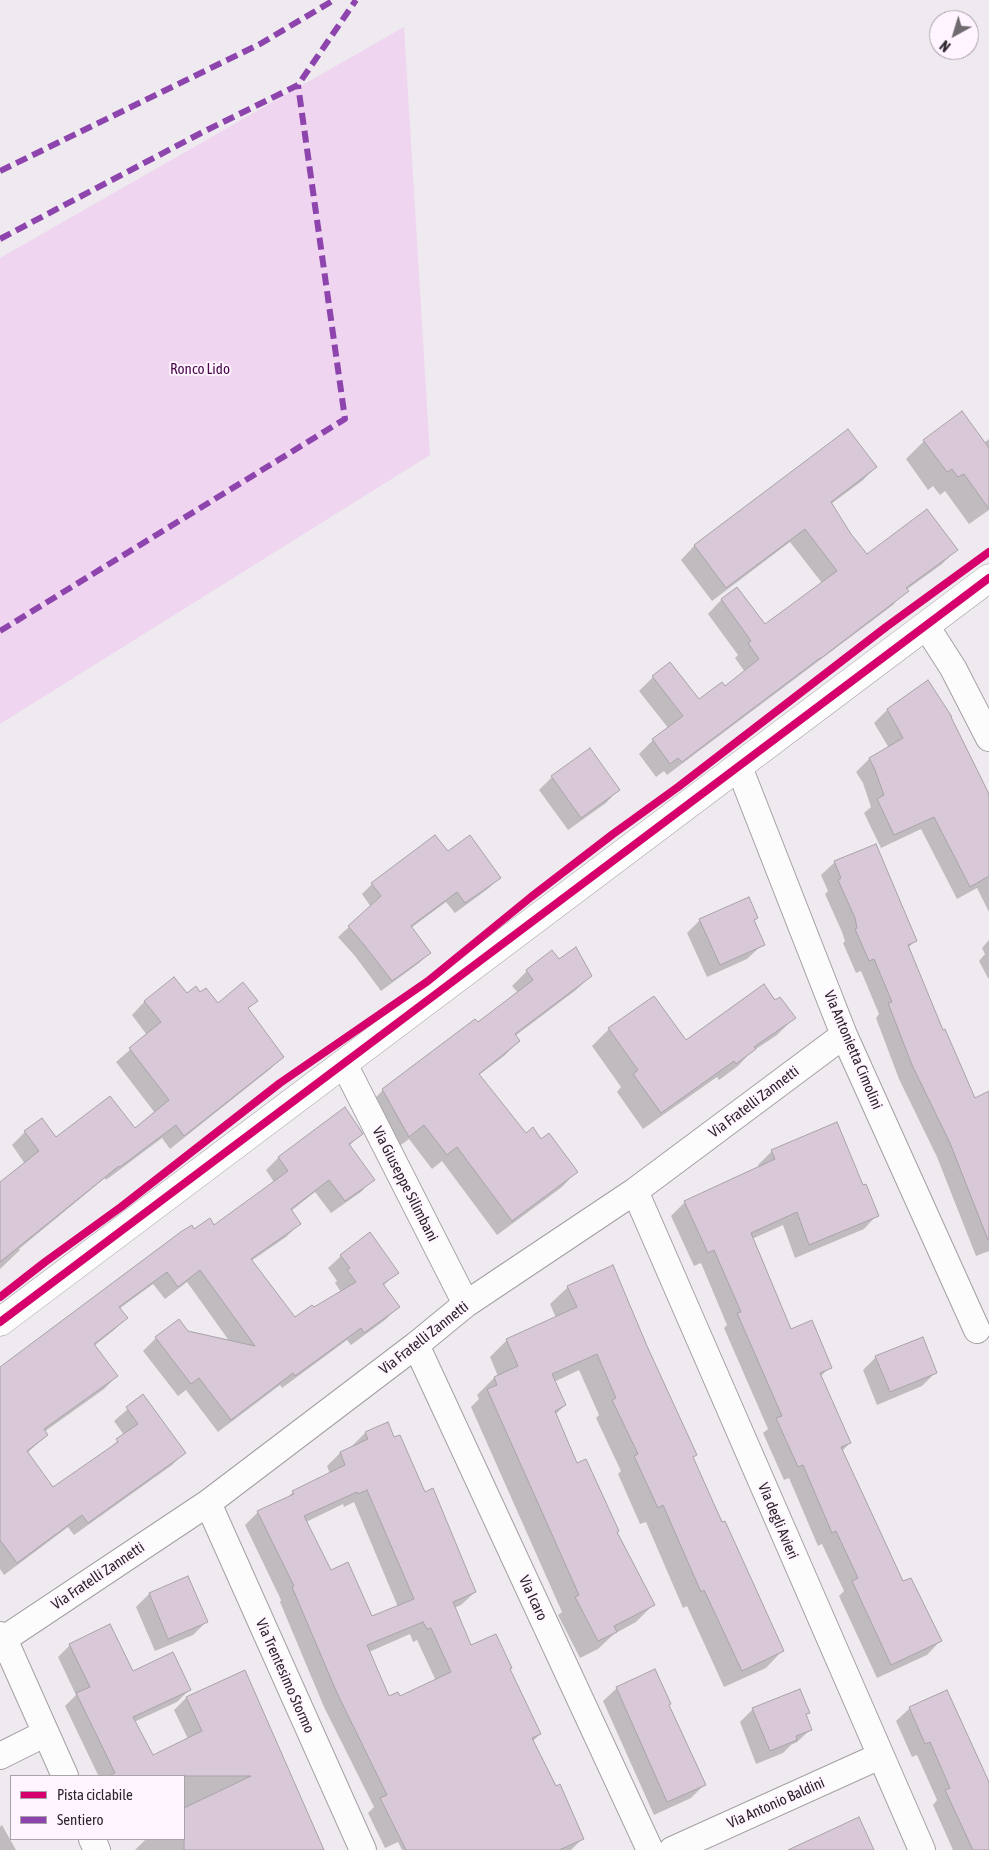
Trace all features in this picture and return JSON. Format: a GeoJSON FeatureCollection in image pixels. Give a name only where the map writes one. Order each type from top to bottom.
{"type":"FeatureCollection","features":[{"type":"Feature","properties":{"kind":"street"},"geometry":{"type":"LineString","coordinates":[[0,1322],[989,578]]}},
{"type":"Feature","properties":{"kind":"street"},"geometry":{"type":"LineString","coordinates":[[926,626],[953,668],[989,738]]}},
{"type":"Feature","properties":{"kind":"street","name":"Via Antonietta Cimolini"},"geometry":{"type":"LineString","coordinates":[[739,766],[844,1035],[977,1330]]}},
{"type":"Feature","properties":{"kind":"street","name":"Via Fratelli Zannetti"},"geometry":{"type":"LineString","coordinates":[[2,1637],[208,1503],[416,1345],[466,1304],[635,1192],[844,1035]]}},
{"type":"Feature","properties":{"kind":"street","name":"Via Giuseppe Silimbani"},"geometry":{"type":"LineString","coordinates":[[344,1064],[466,1304]]}},
{"type":"Feature","properties":{"kind":"street","name":"Via degli Avieri"},"geometry":{"type":"LineString","coordinates":[[635,1192],[922,1850]]}},
{"type":"Feature","properties":{"kind":"street","name":"Via Icaro"},"geometry":{"type":"LineString","coordinates":[[416,1345],[650,1850]]}},
{"type":"Feature","properties":{"kind":"street","name":"Via Trentesimo Stormo"},"geometry":{"type":"LineString","coordinates":[[208,1503],[363,1850]]}},
{"type":"Feature","properties":{"kind":"street"},"geometry":{"type":"LineString","coordinates":[[2,1637],[65,1775]]}},
{"type":"Feature","properties":{"kind":"street"},"geometry":{"type":"LineString","coordinates":[[0,1756],[46,1733]]}},
{"type":"Feature","properties":{"kind":"street","name":"Via Antonio Baldini"},"geometry":{"type":"LineString","coordinates":[[672,1850],[880,1756]]}},
{"type":"Feature","properties":{"kind":"green space","name":"Ronco Lido"},"geometry":{"type":"Polygon","coordinates":[[[404,27],[430,455],[0,724],[0,258],[404,27]]]}},
{"type":"Feature","properties":{"kind":"building"},"geometry":{"type":"Polygon","coordinates":[[[962,411],[989,448],[989,509],[964,474],[958,477],[952,469],[947,472],[923,440],[962,411]]]}},
{"type":"Feature","properties":{"kind":"building"},"geometry":{"type":"Polygon","coordinates":[[[848,429],[877,467],[831,502],[851,534],[867,554],[927,509],[958,550],[906,588],[909,591],[682,762],[678,758],[670,764],[652,739],[683,716],[652,676],[670,662],[699,699],[722,682],[725,686],[759,659],[748,643],[751,641],[721,599],[737,587],[765,624],[837,571],[805,529],[726,588],[694,545],[848,429]]]}},
{"type":"Feature","properties":{"kind":"building"},"geometry":{"type":"Polygon","coordinates":[[[928,680],[952,717],[989,794],[989,876],[970,887],[934,817],[894,835],[877,799],[884,795],[869,758],[903,738],[887,709],[928,680]]]}},
{"type":"Feature","properties":{"kind":"building"},"geometry":{"type":"Polygon","coordinates":[[[590,748],[620,790],[581,818],[551,776],[590,748]]]}},
{"type":"Feature","properties":{"kind":"building"},"geometry":{"type":"Polygon","coordinates":[[[435,835],[448,851],[470,835],[501,878],[465,903],[457,892],[411,926],[431,953],[392,981],[348,926],[381,896],[371,883],[435,835]]]}},
{"type":"Feature","properties":{"kind":"building"},"geometry":{"type":"Polygon","coordinates":[[[876,844],[917,941],[908,945],[943,1030],[945,1029],[975,1098],[989,1091],[989,1240],[950,1143],[912,1065],[888,1003],[892,1002],[874,959],[869,961],[855,929],[857,928],[855,918],[838,880],[841,878],[834,861],[876,844]]]}},
{"type":"Feature","properties":{"kind":"building"},"geometry":{"type":"Polygon","coordinates":[[[749,897],[758,918],[754,920],[765,945],[720,965],[699,919],[749,897]]]}},
{"type":"Feature","properties":{"kind":"building"},"geometry":{"type":"Polygon","coordinates":[[[576,947],[592,976],[515,1034],[520,1041],[479,1074],[526,1133],[533,1127],[541,1139],[549,1133],[578,1172],[512,1221],[457,1147],[447,1155],[424,1125],[409,1137],[382,1089],[475,1019],[478,1022],[533,980],[526,970],[552,950],[559,959],[576,947]]]}},
{"type":"Feature","properties":{"kind":"building"},"geometry":{"type":"Polygon","coordinates":[[[174,977],[187,993],[196,986],[200,992],[206,988],[218,1003],[243,982],[258,1001],[248,1008],[284,1057],[184,1136],[176,1125],[119,1166],[0,1262],[0,1182],[39,1151],[24,1131],[42,1118],[56,1137],[110,1096],[135,1128],[169,1100],[129,1048],[161,1022],[144,1001],[174,977]]]}},
{"type":"Feature","properties":{"kind":"building"},"geometry":{"type":"Polygon","coordinates":[[[764,984],[775,1000],[780,997],[796,1018],[754,1047],[756,1049],[736,1064],[734,1061],[661,1113],[633,1074],[638,1070],[608,1028],[654,996],[686,1040],[764,984]]]}},
{"type":"Feature","properties":{"kind":"building"},"geometry":{"type":"Polygon","coordinates":[[[345,1107],[363,1134],[349,1144],[375,1180],[345,1201],[329,1180],[291,1209],[301,1224],[251,1259],[295,1317],[312,1305],[314,1307],[356,1282],[347,1270],[350,1268],[340,1255],[370,1232],[399,1273],[383,1284],[400,1307],[364,1333],[361,1328],[295,1376],[293,1373],[231,1420],[199,1378],[191,1384],[155,1337],[179,1319],[188,1331],[255,1346],[200,1270],[178,1287],[167,1272],[119,1307],[128,1318],[94,1344],[118,1376],[44,1429],[48,1435],[27,1451],[53,1487],[118,1442],[116,1439],[138,1424],[126,1407],[143,1394],[186,1453],[88,1523],[82,1515],[17,1563],[0,1540],[0,1367],[182,1231],[192,1225],[194,1229],[210,1218],[214,1225],[288,1171],[278,1157],[345,1107]]]}},
{"type":"Feature","properties":{"kind":"building"},"geometry":{"type":"Polygon","coordinates":[[[837,1122],[863,1185],[866,1184],[879,1216],[809,1245],[797,1212],[751,1233],[791,1329],[812,1320],[832,1368],[820,1373],[851,1443],[841,1447],[903,1581],[911,1578],[942,1641],[891,1665],[852,1581],[858,1578],[836,1531],[832,1533],[803,1465],[798,1467],[776,1418],[782,1416],[737,1313],[741,1312],[714,1250],[708,1253],[684,1201],[775,1159],[771,1150],[837,1122]]]}},
{"type":"Feature","properties":{"kind":"building"},"geometry":{"type":"Polygon","coordinates":[[[613,1265],[647,1346],[697,1455],[693,1457],[722,1522],[725,1521],[784,1651],[742,1671],[704,1590],[701,1592],[663,1505],[658,1508],[634,1456],[638,1454],[612,1400],[616,1398],[597,1354],[552,1374],[566,1405],[555,1411],[577,1463],[586,1459],[619,1531],[617,1532],[655,1605],[614,1626],[617,1632],[598,1641],[575,1597],[579,1595],[487,1389],[497,1385],[494,1377],[518,1366],[506,1339],[577,1307],[567,1286],[613,1265]]]}},
{"type":"Feature","properties":{"kind":"building"},"geometry":{"type":"Polygon","coordinates":[[[923,1337],[937,1373],[890,1392],[875,1356],[923,1337]]]}},
{"type":"Feature","properties":{"kind":"building"},"geometry":{"type":"Polygon","coordinates":[[[388,1422],[394,1437],[400,1435],[425,1492],[433,1488],[476,1592],[453,1602],[471,1645],[496,1634],[512,1668],[510,1669],[541,1734],[532,1738],[556,1786],[560,1784],[584,1839],[559,1850],[406,1850],[380,1798],[387,1795],[337,1693],[292,1587],[294,1586],[257,1511],[294,1494],[292,1491],[345,1465],[340,1452],[368,1439],[365,1432],[388,1422]],[[367,1490],[358,1494],[357,1492],[304,1516],[331,1570],[348,1562],[372,1616],[414,1599],[367,1490]],[[423,1622],[367,1645],[389,1696],[398,1692],[400,1696],[451,1672],[431,1628],[427,1629],[423,1622]]]}},
{"type":"Feature","properties":{"kind":"building"},"geometry":{"type":"Polygon","coordinates":[[[188,1576],[208,1622],[168,1639],[149,1593],[188,1576]]]}},
{"type":"Feature","properties":{"kind":"building"},"geometry":{"type":"Polygon","coordinates":[[[110,1624],[133,1671],[173,1652],[191,1690],[133,1717],[153,1755],[202,1731],[186,1697],[245,1670],[324,1850],[184,1850],[185,1808],[251,1776],[111,1775],[115,1773],[76,1693],[90,1687],[69,1644],[110,1624]]]}},
{"type":"Feature","properties":{"kind":"building"},"geometry":{"type":"Polygon","coordinates":[[[655,1669],[671,1704],[669,1705],[706,1785],[667,1802],[616,1687],[655,1669]]]}},
{"type":"Feature","properties":{"kind":"building"},"geometry":{"type":"Polygon","coordinates":[[[800,1689],[810,1713],[806,1714],[812,1730],[796,1736],[797,1740],[770,1751],[752,1708],[800,1689]]]}},
{"type":"Feature","properties":{"kind":"building"},"geometry":{"type":"Polygon","coordinates":[[[947,1690],[989,1782],[989,1850],[973,1850],[945,1790],[950,1788],[930,1742],[925,1744],[909,1707],[947,1690]]]}},
{"type":"Feature","properties":{"kind":"building"},"geometry":{"type":"Polygon","coordinates":[[[859,1817],[874,1850],[788,1850],[859,1817]]]}},
{"type":"Feature","properties":{"kind":"marked path"},"geometry":{"type":"LineString","coordinates":[[0,171],[260,44],[334,0]]}},
{"type":"Feature","properties":{"kind":"marked path"},"geometry":{"type":"LineString","coordinates":[[0,239],[201,133],[298,85],[356,0]]}},
{"type":"Feature","properties":{"kind":"marked path"},"geometry":{"type":"LineString","coordinates":[[0,631],[345,419],[298,85]]}},
{"type":"Feature","properties":{"kind":"cycle path"},"geometry":{"type":"LineString","coordinates":[[0,1297],[121,1207],[280,1083],[428,981],[531,897],[613,834],[678,787],[886,627],[989,552]]}},
{"type":"Feature","properties":{"kind":"cycle path"},"geometry":{"type":"LineString","coordinates":[[0,1322],[989,578]]}}]}
